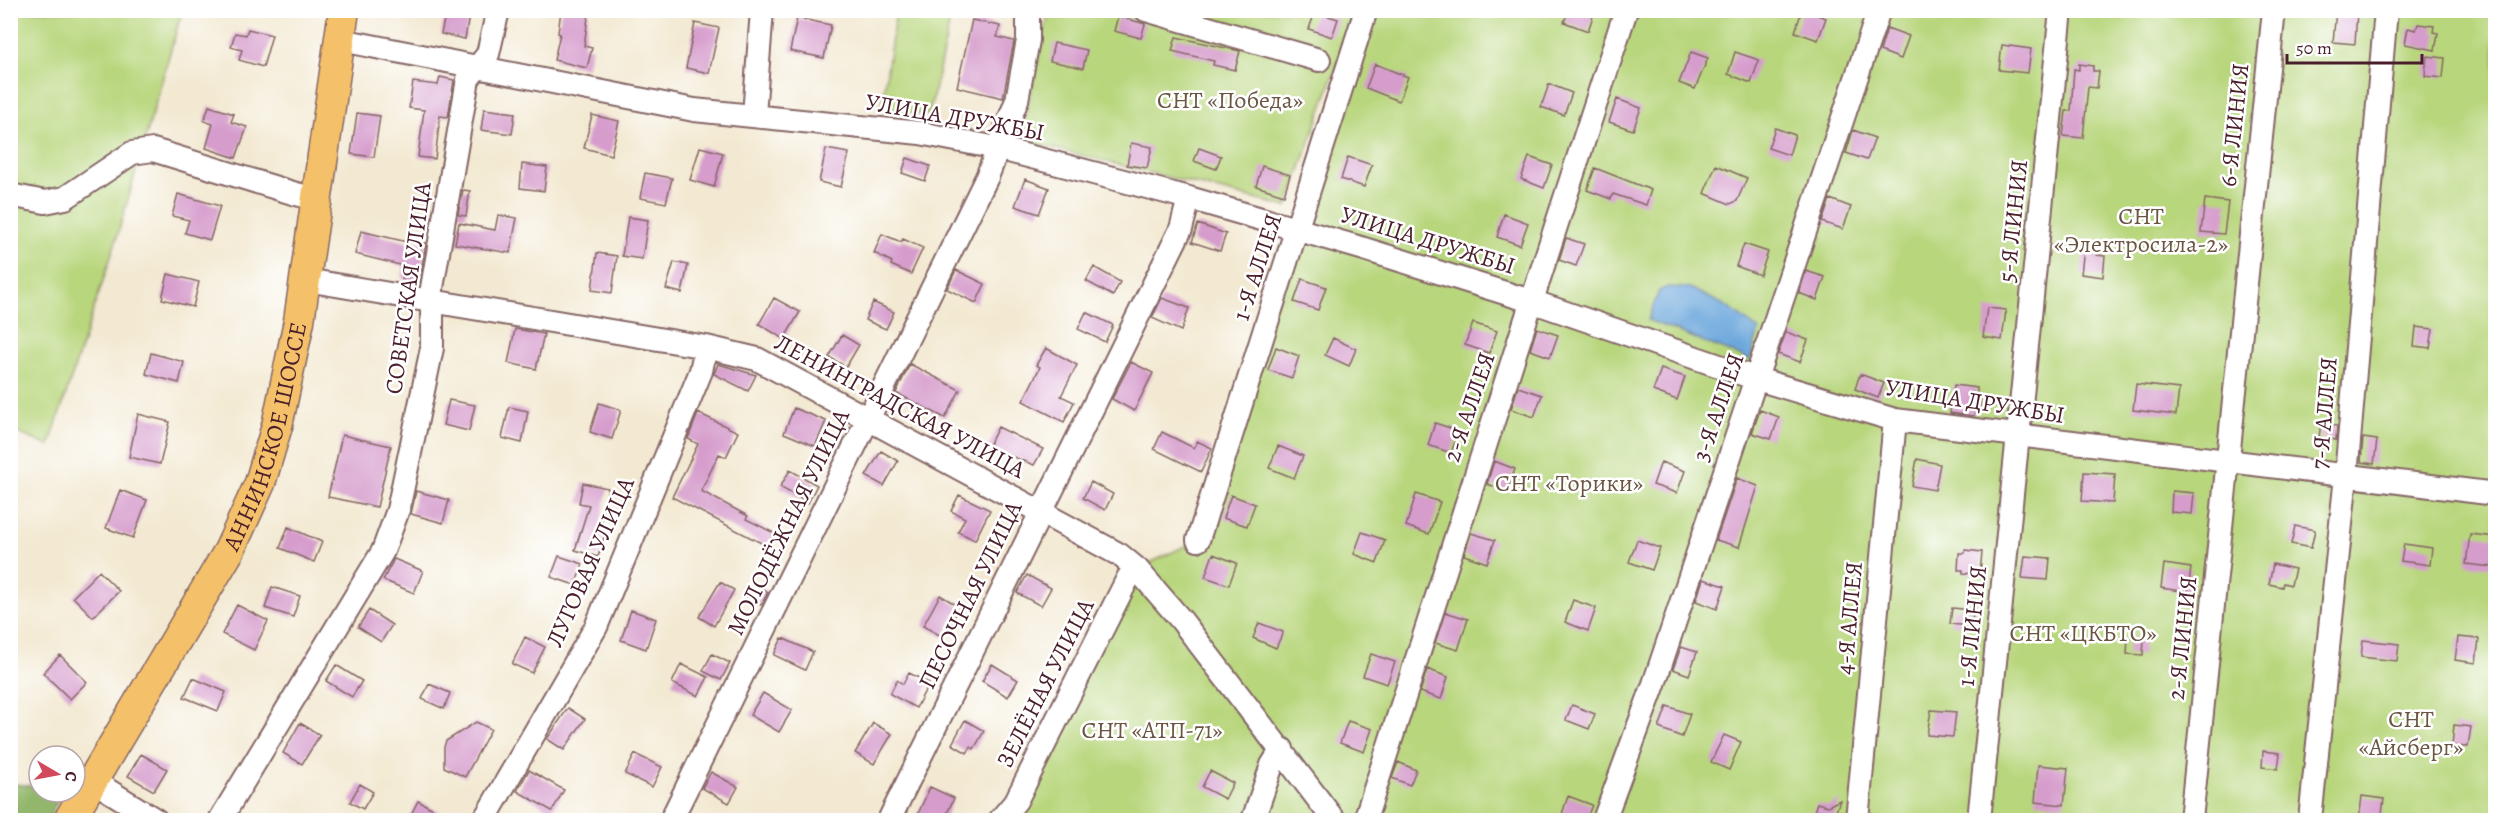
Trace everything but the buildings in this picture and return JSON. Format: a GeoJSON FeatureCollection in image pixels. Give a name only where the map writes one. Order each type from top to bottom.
{"type":"FeatureCollection","features":[{"type":"Feature","properties":{"kind":"main road","name":"АННИНСКОЕ ШОССЕ"},"geometry":{"type":"LineString","coordinates":[[69,820],[230,551],[260,483],[277,426],[306,280],[344,10]]}},
{"type":"Feature","properties":{"kind":"street","name":"СОВЕТСКАЯ УЛИЦА"},"geometry":{"type":"LineString","coordinates":[[220,820],[383,551],[398,510],[432,348],[432,299],[468,79],[488,54],[498,10]]}},
{"type":"Feature","properties":{"kind":"street"},"geometry":{"type":"LineString","coordinates":[[754,115],[762,10]]}},
{"type":"Feature","properties":{"kind":"street","name":"МОЛОДЁЖНАЯ УЛИЦА"},"geometry":{"type":"LineString","coordinates":[[670,820],[987,177],[1017,100],[1028,40],[1028,10]]}},
{"type":"Feature","properties":{"kind":"street"},"geometry":{"type":"LineString","coordinates":[[1146,10],[1319,60]]}},
{"type":"Feature","properties":{"kind":"street","name":"1-Я АЛЛЕЯ"},"geometry":{"type":"LineString","coordinates":[[1198,540],[1366,10]]}},
{"type":"Feature","properties":{"kind":"street","name":"2-Я АЛЛЕЯ"},"geometry":{"type":"LineString","coordinates":[[1365,820],[1463,510],[1534,302],[1626,10]]}},
{"type":"Feature","properties":{"kind":"street","name":"3-Я АЛЛЕЯ"},"geometry":{"type":"LineString","coordinates":[[1604,820],[1654,684],[1879,10]]}},
{"type":"Feature","properties":{"kind":"street","name":"5-Я ЛИНИЯ"},"geometry":{"type":"LineString","coordinates":[[2019,437],[2061,10]]}},
{"type":"Feature","properties":{"kind":"street","name":"6-Я ЛИНИЯ"},"geometry":{"type":"LineString","coordinates":[[2226,461],[2274,10]]}},
{"type":"Feature","properties":{"kind":"street","name":"7-Я АЛЛЕЯ"},"geometry":{"type":"LineString","coordinates":[[2310,820],[2346,476],[2386,10]]}},
{"type":"Feature","properties":{"kind":"street","name":"УЛИЦА ДРУЖБЫ"},"geometry":{"type":"LineString","coordinates":[[341,40],[477,65],[694,110],[920,134],[997,148],[1298,229],[1534,302],[1757,379],[1895,420],[2496,494]]}},
{"type":"Feature","properties":{"kind":"street"},"geometry":{"type":"LineString","coordinates":[[10,195],[45,202],[65,198],[132,153],[153,150],[318,199]]}},
{"type":"Feature","properties":{"kind":"street","name":"ПЕСОЧНАЯ УЛИЦА"},"geometry":{"type":"LineString","coordinates":[[889,820],[1181,229],[1189,198]]}},
{"type":"Feature","properties":{"kind":"street","name":"ЛЕНИНГРАДСКАЯ УЛИЦА"},"geometry":{"type":"LineString","coordinates":[[306,280],[432,299],[706,347],[757,359],[1120,555],[1137,569],[1182,621],[1334,820]]}},
{"type":"Feature","properties":{"kind":"street","name":"ЛУГОВАЯ УЛИЦА"},"geometry":{"type":"LineString","coordinates":[[484,820],[596,627],[701,371],[706,347]]}},
{"type":"Feature","properties":{"kind":"street","name":"4-Я АЛЛЕЯ"},"geometry":{"type":"LineString","coordinates":[[1857,820],[1895,420]]}},
{"type":"Feature","properties":{"kind":"street","name":"1-Я ЛИНИЯ"},"geometry":{"type":"LineString","coordinates":[[1979,820],[2019,437]]}},
{"type":"Feature","properties":{"kind":"street","name":"2-Я ЛИНИЯ"},"geometry":{"type":"LineString","coordinates":[[2191,820],[2226,461]]}},
{"type":"Feature","properties":{"kind":"street","name":"ЗЕЛЁНАЯ УЛИЦА"},"geometry":{"type":"LineString","coordinates":[[1000,820],[1016,801],[1128,578],[1137,569]]}},
{"type":"Feature","properties":{"kind":"street"},"geometry":{"type":"LineString","coordinates":[[1253,820],[1272,765],[1282,749]]}},
{"type":"Feature","properties":{"kind":"street"},"geometry":{"type":"LineString","coordinates":[[93,781],[156,820]]}},
{"type":"Feature","properties":{"kind":"green space"},"geometry":{"type":"Polygon","coordinates":[[[11,11],[182,11],[115,244],[49,446],[11,430],[11,11]]]}},
{"type":"Feature","properties":{"kind":"green space"},"geometry":{"type":"Polygon","coordinates":[[[896,11],[952,11],[929,115],[881,110],[896,11]]]}},
{"type":"Feature","properties":{"kind":"green space","name":"СНТ «Победа»"},"geometry":{"type":"Polygon","coordinates":[[[1049,11],[1356,11],[1287,207],[1020,140],[1049,11]]]}},
{"type":"Feature","properties":{"kind":"green space"},"geometry":{"type":"Polygon","coordinates":[[[1366,11],[2495,11],[2495,820],[1000,820],[1137,569],[1198,540],[1366,11]]]}},
{"type":"Feature","properties":{"kind":"green space"},"geometry":{"type":"Polygon","coordinates":[[[11,784],[27,785],[27,804],[56,804],[47,820],[11,820],[11,784]]]}},
{"type":"Feature","properties":{"kind":"water"},"geometry":{"type":"Polygon","coordinates":[[[1667,287],[1690,288],[1726,306],[1759,330],[1750,360],[1648,320],[1659,291],[1667,287]]]}},
{"type":"Feature","properties":{"kind":"park label","name":"СНТ «Электросила-2»"},"geometry":{"type":"Point","coordinates":[2141,230]}},
{"type":"Feature","properties":{"kind":"park label","name":"СНТ «Торики»"},"geometry":{"type":"Point","coordinates":[1569,483]}},
{"type":"Feature","properties":{"kind":"park label","name":"СНТ «ЦКБТО»"},"geometry":{"type":"Point","coordinates":[2083,633]}},
{"type":"Feature","properties":{"kind":"park label","name":"СНТ «АТП-71»"},"geometry":{"type":"Point","coordinates":[1152,730]}},
{"type":"Feature","properties":{"kind":"park label","name":"СНТ «Айсберг»"},"geometry":{"type":"Point","coordinates":[2411,733]}}]}
